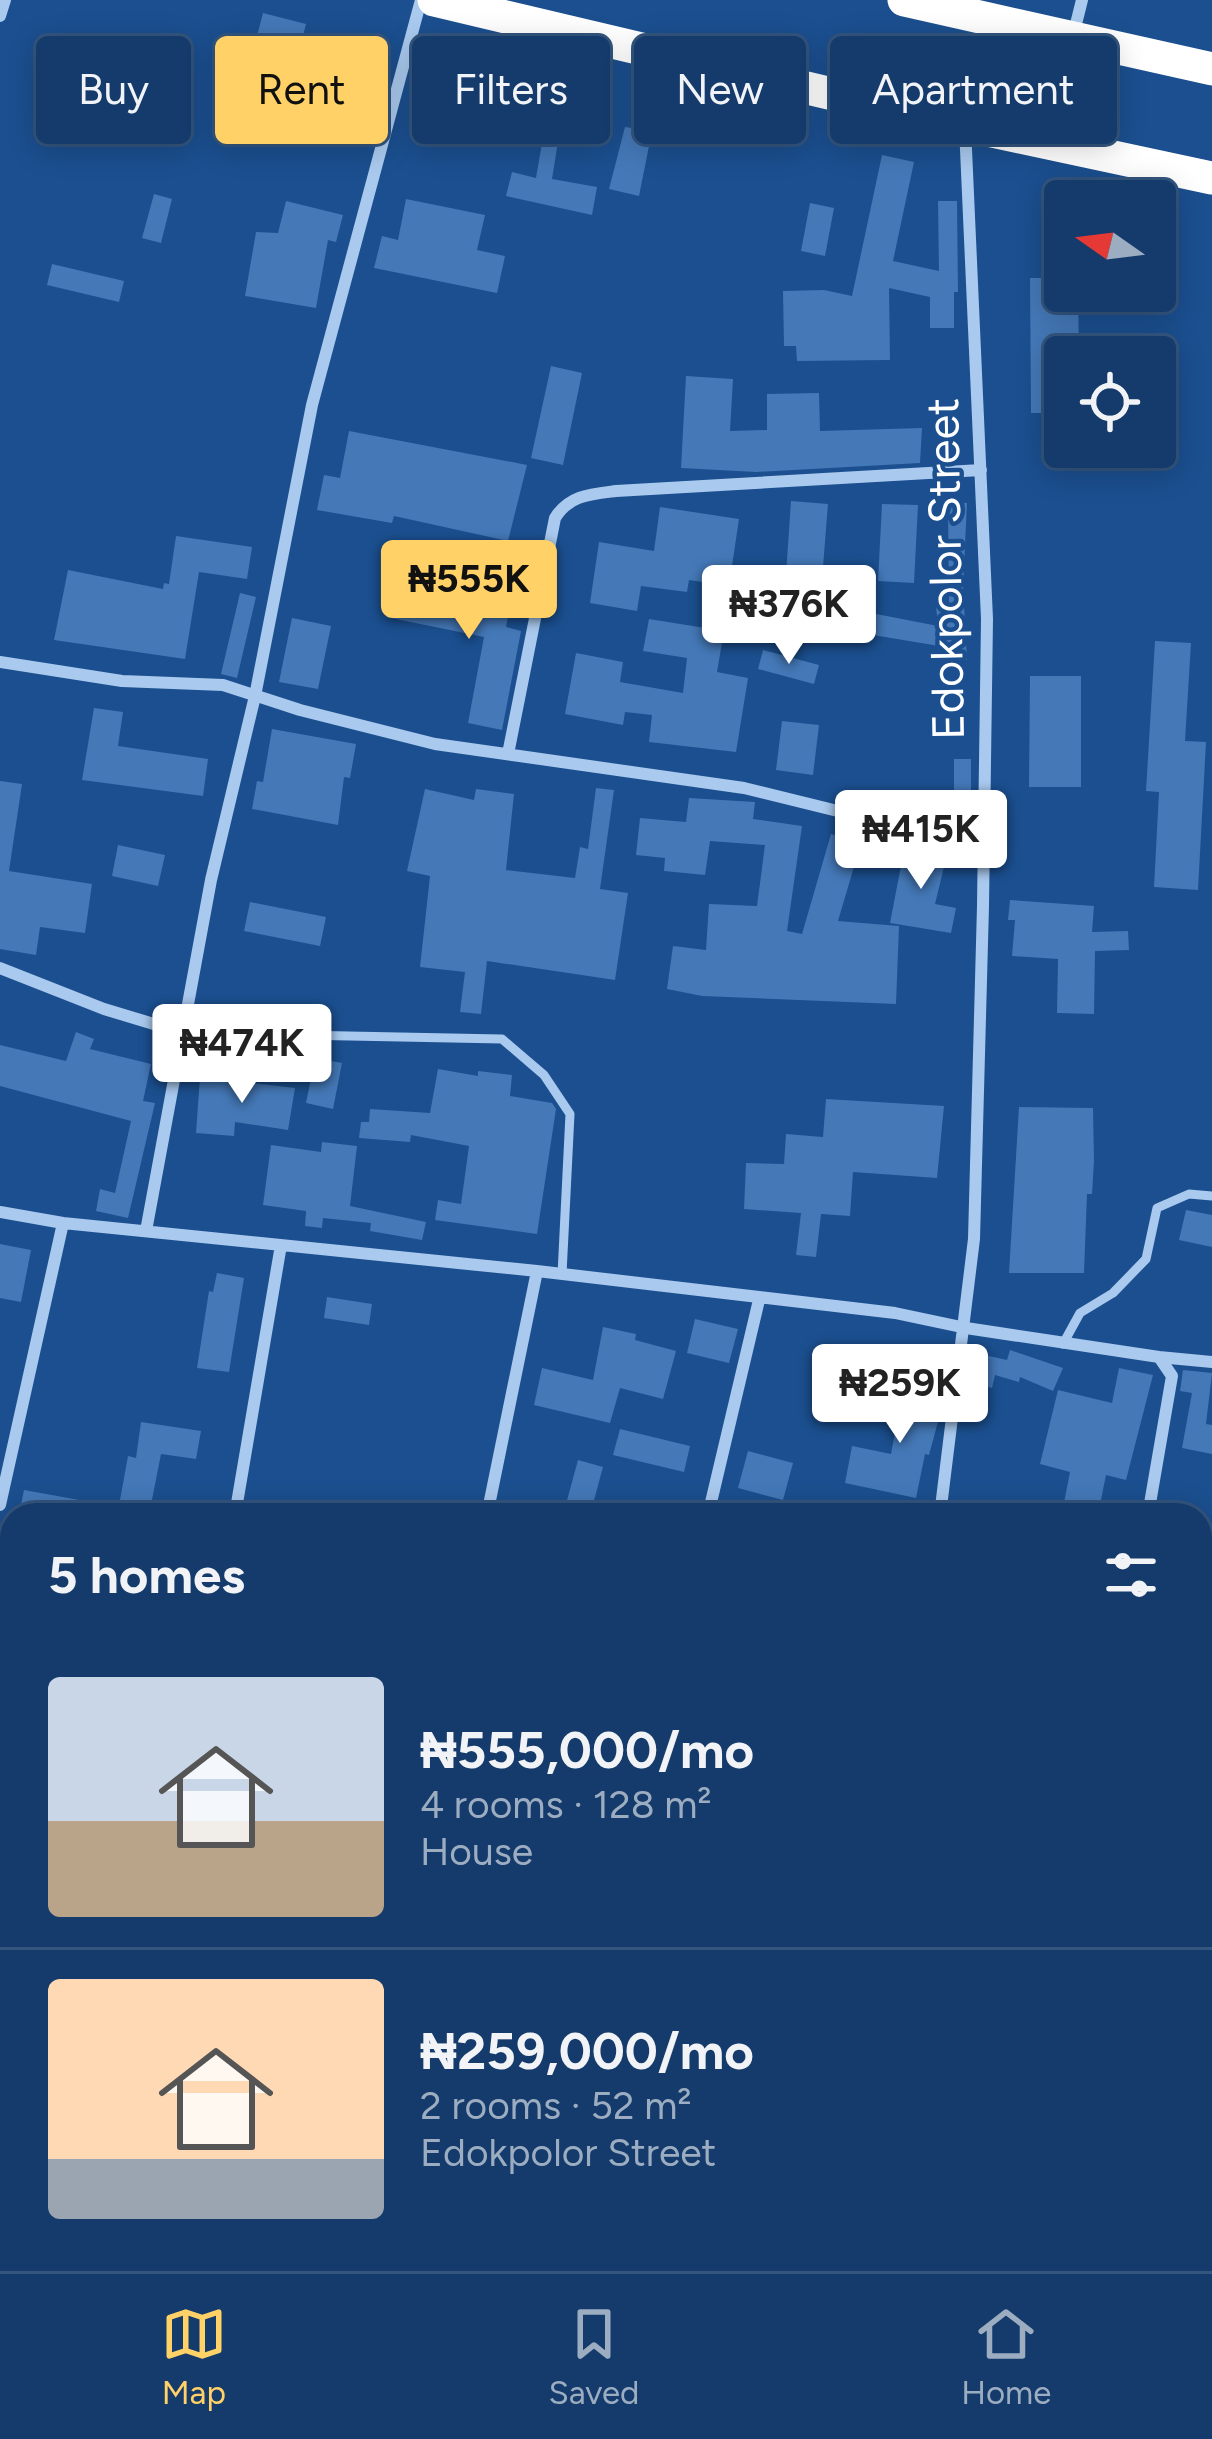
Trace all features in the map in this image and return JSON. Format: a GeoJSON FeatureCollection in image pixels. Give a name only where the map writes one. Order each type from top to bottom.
{"type":"FeatureCollection","features":[{"type":"Feature","properties":{"kind":"highway"},"geometry":{"type":"LineString","coordinates":[[434,0],[830,93]]}},
{"type":"Feature","properties":{"kind":"highway"},"geometry":{"type":"LineString","coordinates":[[904,0],[1067,36]]}},
{"type":"Feature","properties":{"kind":"highway"},"geometry":{"type":"LineString","coordinates":[[1117,47],[1212,69]]}},
{"type":"Feature","properties":{"kind":"highway"},"geometry":{"type":"LineString","coordinates":[[1056,144],[1212,178]]}},
{"type":"Feature","properties":{"kind":"street"},"geometry":{"type":"LineString","coordinates":[[0,16],[5,0]]}},
{"type":"Feature","properties":{"kind":"street"},"geometry":{"type":"LineString","coordinates":[[146,1231],[211,880],[255,696],[312,405],[421,0]]}},
{"type":"Feature","properties":{"kind":"street"},"geometry":{"type":"LineString","coordinates":[[1072,36],[1082,0]]}},
{"type":"Feature","properties":{"kind":"street","name":"Edokpolor Street"},"geometry":{"type":"LineString","coordinates":[[942,1503],[974,1239],[984,847],[987,619],[965,144]]}},
{"type":"Feature","properties":{"kind":"street"},"geometry":{"type":"LineString","coordinates":[[508,754],[550,538],[562,507],[578,496],[981,470]]}},
{"type":"Feature","properties":{"kind":"street"},"geometry":{"type":"LineString","coordinates":[[0,662],[122,681],[223,685],[436,744],[744,788],[984,847]]}},
{"type":"Feature","properties":{"kind":"street"},"geometry":{"type":"LineString","coordinates":[[0,968],[104,1010],[167,1028],[185,1020]]}},
{"type":"Feature","properties":{"kind":"street"},"geometry":{"type":"LineString","coordinates":[[0,1212],[63,1223],[537,1271],[924,1317],[1063,1344],[1212,1362]]}},
{"type":"Feature","properties":{"kind":"street"},"geometry":{"type":"LineString","coordinates":[[0,1503],[63,1223]]}},
{"type":"Feature","properties":{"kind":"street"},"geometry":{"type":"LineString","coordinates":[[237,1503],[281,1246]]}},
{"type":"Feature","properties":{"kind":"street"},"geometry":{"type":"LineString","coordinates":[[489,1503],[537,1271]]}},
{"type":"Feature","properties":{"kind":"street"},"geometry":{"type":"LineString","coordinates":[[711,1503],[759,1300]]}},
{"type":"Feature","properties":{"kind":"street"},"geometry":{"type":"LineString","coordinates":[[1150,1503],[1172,1376],[1159,1357]]}},
{"type":"Feature","properties":{"kind":"lane"},"geometry":{"type":"LineString","coordinates":[[185,1020],[298,1035],[502,1039],[544,1075],[570,1114],[562,1274]]}},
{"type":"Feature","properties":{"kind":"lane"},"geometry":{"type":"LineString","coordinates":[[1063,1344],[1080,1312],[1113,1293],[1146,1258],[1157,1208],[1189,1195],[1212,1196]]}},
{"type":"Feature","properties":{"kind":"building"},"geometry":{"type":"Polygon","coordinates":[[[263,13],[306,24],[303,36],[257,36],[263,13]]]}},
{"type":"Feature","properties":{"kind":"building"},"geometry":{"type":"Polygon","coordinates":[[[625,127],[634,128],[634,144],[649,144],[639,196],[609,189],[625,127]]]}},
{"type":"Feature","properties":{"kind":"building"},"geometry":{"type":"Polygon","coordinates":[[[542,144],[558,144],[552,179],[597,187],[592,215],[506,196],[512,172],[536,178],[542,144]]]}},
{"type":"Feature","properties":{"kind":"building"},"geometry":{"type":"Polygon","coordinates":[[[882,155],[914,162],[893,261],[939,271],[938,201],[957,201],[954,328],[930,328],[930,297],[889,288],[890,360],[797,361],[796,346],[784,346],[783,291],[824,290],[852,296],[882,155]]]}},
{"type":"Feature","properties":{"kind":"building"},"geometry":{"type":"Polygon","coordinates":[[[154,194],[172,199],[161,243],[142,238],[154,194]]]}},
{"type":"Feature","properties":{"kind":"building"},"geometry":{"type":"Polygon","coordinates":[[[406,199],[485,215],[477,250],[505,256],[497,293],[374,268],[382,236],[398,240],[406,199]]]}},
{"type":"Feature","properties":{"kind":"building"},"geometry":{"type":"Polygon","coordinates":[[[286,201],[343,215],[336,242],[328,240],[316,308],[245,296],[256,232],[278,233],[286,201]]]}},
{"type":"Feature","properties":{"kind":"building"},"geometry":{"type":"Polygon","coordinates":[[[810,203],[834,208],[825,256],[801,251],[810,203]]]}},
{"type":"Feature","properties":{"kind":"building"},"geometry":{"type":"Polygon","coordinates":[[[52,264],[124,281],[119,302],[47,285],[52,264]]]}},
{"type":"Feature","properties":{"kind":"building"},"geometry":{"type":"Polygon","coordinates":[[[1030,278],[1044,278],[1044,312],[1078,312],[1079,336],[1044,336],[1044,413],[1031,413],[1030,278]]]}},
{"type":"Feature","properties":{"kind":"building"},"geometry":{"type":"Polygon","coordinates":[[[551,366],[582,373],[563,465],[531,458],[551,366]]]}},
{"type":"Feature","properties":{"kind":"building"},"geometry":{"type":"Polygon","coordinates":[[[686,376],[733,379],[730,431],[767,430],[767,394],[819,393],[820,431],[922,428],[920,463],[756,472],[681,468],[686,376]]]}},
{"type":"Feature","properties":{"kind":"building"},"geometry":{"type":"Polygon","coordinates":[[[349,431],[527,465],[508,541],[394,516],[392,523],[317,510],[324,475],[340,478],[349,431]]]}},
{"type":"Feature","properties":{"kind":"building"},"geometry":{"type":"Polygon","coordinates":[[[791,501],[828,504],[821,592],[785,589],[791,501]]]}},
{"type":"Feature","properties":{"kind":"building"},"geometry":{"type":"Polygon","coordinates":[[[948,503],[967,503],[963,588],[967,660],[939,661],[939,646],[825,627],[830,605],[938,626],[936,606],[949,606],[948,503]]]}},
{"type":"Feature","properties":{"kind":"building"},"geometry":{"type":"Polygon","coordinates":[[[882,504],[918,505],[914,583],[878,581],[882,504]]]}},
{"type":"Feature","properties":{"kind":"building"},"geometry":{"type":"Polygon","coordinates":[[[660,507],[739,519],[729,586],[689,580],[687,592],[641,586],[637,611],[590,603],[599,542],[654,551],[660,507]]]}},
{"type":"Feature","properties":{"kind":"building"},"geometry":{"type":"Polygon","coordinates":[[[176,536],[252,547],[247,579],[199,572],[185,659],[54,640],[68,570],[163,589],[164,583],[169,584],[176,536]]]}},
{"type":"Feature","properties":{"kind":"building"},"geometry":{"type":"Polygon","coordinates":[[[394,583],[510,606],[506,627],[521,631],[502,730],[468,723],[484,637],[386,617],[394,583]]]}},
{"type":"Feature","properties":{"kind":"building"},"geometry":{"type":"Polygon","coordinates":[[[240,593],[256,597],[237,678],[221,674],[240,593]]]}},
{"type":"Feature","properties":{"kind":"building"},"geometry":{"type":"Polygon","coordinates":[[[292,618],[331,626],[318,689],[279,682],[292,618]]]}},
{"type":"Feature","properties":{"kind":"building"},"geometry":{"type":"Polygon","coordinates":[[[649,619],[724,631],[717,672],[748,678],[736,752],[649,742],[652,715],[625,712],[623,725],[565,714],[576,653],[623,662],[620,682],[683,693],[687,658],[643,651],[649,619]]]}},
{"type":"Feature","properties":{"kind":"building"},"geometry":{"type":"Polygon","coordinates":[[[1155,641],[1191,643],[1185,741],[1206,742],[1198,890],[1154,887],[1159,792],[1146,791],[1155,641]]]}},
{"type":"Feature","properties":{"kind":"building"},"geometry":{"type":"Polygon","coordinates":[[[763,650],[819,665],[814,684],[758,669],[763,650]]]}},
{"type":"Feature","properties":{"kind":"building"},"geometry":{"type":"Polygon","coordinates":[[[1030,676],[1081,676],[1081,787],[1029,787],[1030,676]]]}},
{"type":"Feature","properties":{"kind":"building"},"geometry":{"type":"Polygon","coordinates":[[[94,708],[123,712],[118,746],[208,759],[203,796],[82,780],[94,708]]]}},
{"type":"Feature","properties":{"kind":"building"},"geometry":{"type":"Polygon","coordinates":[[[782,721],[819,725],[813,775],[776,770],[782,721]]]}},
{"type":"Feature","properties":{"kind":"building"},"geometry":{"type":"Polygon","coordinates":[[[272,729],[356,744],[350,778],[344,777],[338,825],[252,809],[257,781],[263,782],[272,729]]]}},
{"type":"Feature","properties":{"kind":"building"},"geometry":{"type":"Polygon","coordinates":[[[954,759],[971,759],[971,832],[954,829],[954,759]]]}},
{"type":"Feature","properties":{"kind":"building"},"geometry":{"type":"Polygon","coordinates":[[[0,781],[22,784],[9,871],[92,884],[85,933],[40,927],[36,955],[0,949],[0,781]]]}},
{"type":"Feature","properties":{"kind":"building"},"geometry":{"type":"Polygon","coordinates":[[[596,788],[614,790],[600,889],[628,893],[615,980],[487,961],[481,1014],[460,1012],[465,972],[420,967],[430,876],[407,871],[425,789],[474,800],[476,789],[514,794],[506,870],[575,878],[580,847],[588,849],[596,788]]]}},
{"type":"Feature","properties":{"kind":"building"},"geometry":{"type":"Polygon","coordinates":[[[689,798],[755,802],[753,819],[802,826],[787,931],[802,934],[831,834],[861,843],[838,921],[899,926],[896,1004],[702,996],[667,989],[673,946],[706,950],[709,904],[757,906],[765,845],[710,841],[705,875],[664,871],[665,858],[636,855],[640,818],[686,822],[689,798]]]}},
{"type":"Feature","properties":{"kind":"building"},"geometry":{"type":"Polygon","coordinates":[[[118,845],[165,855],[158,886],[112,876],[118,845]]]}},
{"type":"Feature","properties":{"kind":"building"},"geometry":{"type":"Polygon","coordinates":[[[905,845],[947,855],[935,904],[956,908],[951,933],[890,923],[905,845]]]}},
{"type":"Feature","properties":{"kind":"building"},"geometry":{"type":"Polygon","coordinates":[[[1010,900],[1094,906],[1092,932],[1128,931],[1129,950],[1095,951],[1094,1014],[1057,1013],[1058,959],[1012,956],[1015,920],[1008,920],[1010,900]]]}},
{"type":"Feature","properties":{"kind":"building"},"geometry":{"type":"Polygon","coordinates":[[[250,902],[326,917],[320,946],[244,931],[250,902]]]}},
{"type":"Feature","properties":{"kind":"building"},"geometry":{"type":"Polygon","coordinates":[[[76,1032],[94,1039],[90,1049],[151,1064],[143,1101],[155,1103],[128,1218],[96,1211],[100,1189],[115,1193],[131,1121],[0,1086],[0,1045],[66,1061],[76,1032]]]}},
{"type":"Feature","properties":{"kind":"building"},"geometry":{"type":"Polygon","coordinates":[[[315,1058],[342,1063],[333,1109],[306,1103],[315,1058]]]}},
{"type":"Feature","properties":{"kind":"building"},"geometry":{"type":"Polygon","coordinates":[[[438,1069],[478,1076],[478,1071],[512,1075],[510,1096],[552,1103],[556,1109],[537,1234],[435,1220],[438,1200],[461,1204],[469,1146],[411,1135],[410,1142],[359,1138],[361,1122],[369,1122],[370,1109],[430,1113],[438,1069]]]}},
{"type":"Feature","properties":{"kind":"building"},"geometry":{"type":"Polygon","coordinates":[[[200,1077],[295,1088],[288,1130],[235,1122],[234,1136],[196,1133],[200,1077]]]}},
{"type":"Feature","properties":{"kind":"building"},"geometry":{"type":"Polygon","coordinates":[[[826,1099],[944,1106],[937,1178],[853,1172],[850,1216],[821,1214],[816,1257],[796,1255],[801,1213],[744,1209],[746,1163],[784,1164],[786,1134],[823,1137],[826,1099]]]}},
{"type":"Feature","properties":{"kind":"building"},"geometry":{"type":"Polygon","coordinates":[[[1019,1107],[1093,1108],[1094,1161],[1092,1194],[1087,1194],[1084,1273],[1009,1273],[1019,1107]]]}},
{"type":"Feature","properties":{"kind":"building"},"geometry":{"type":"Polygon","coordinates":[[[322,1142],[357,1146],[350,1206],[426,1222],[422,1240],[370,1231],[371,1223],[323,1218],[322,1228],[305,1226],[306,1211],[263,1205],[271,1145],[321,1152],[322,1142]]]}},
{"type":"Feature","properties":{"kind":"building"},"geometry":{"type":"Polygon","coordinates":[[[1186,1210],[1212,1215],[1212,1247],[1179,1240],[1186,1210]]]}},
{"type":"Feature","properties":{"kind":"building"},"geometry":{"type":"Polygon","coordinates":[[[0,1244],[31,1250],[21,1302],[0,1298],[0,1244]]]}},
{"type":"Feature","properties":{"kind":"building"},"geometry":{"type":"Polygon","coordinates":[[[217,1273],[244,1278],[229,1372],[197,1368],[209,1291],[213,1292],[217,1273]]]}},
{"type":"Feature","properties":{"kind":"building"},"geometry":{"type":"Polygon","coordinates":[[[327,1297],[372,1304],[369,1325],[324,1318],[327,1297]]]}},
{"type":"Feature","properties":{"kind":"building"},"geometry":{"type":"Polygon","coordinates":[[[695,1319],[738,1329],[729,1363],[687,1353],[695,1319]]]}},
{"type":"Feature","properties":{"kind":"building"},"geometry":{"type":"Polygon","coordinates":[[[603,1327],[636,1334],[635,1340],[676,1351],[663,1399],[620,1388],[610,1423],[534,1405],[542,1368],[593,1380],[603,1327]]]}},
{"type":"Feature","properties":{"kind":"building"},"geometry":{"type":"Polygon","coordinates":[[[1010,1350],[1063,1368],[1053,1391],[1020,1377],[1019,1382],[995,1375],[992,1388],[977,1384],[980,1354],[1007,1360],[1010,1350]]]}},
{"type":"Feature","properties":{"kind":"building"},"geometry":{"type":"Polygon","coordinates":[[[1119,1368],[1153,1375],[1126,1480],[1106,1475],[1100,1503],[1064,1503],[1070,1472],[1040,1464],[1058,1390],[1112,1403],[1119,1368]]]}},
{"type":"Feature","properties":{"kind":"building"},"geometry":{"type":"Polygon","coordinates":[[[1183,1370],[1212,1373],[1206,1424],[1212,1425],[1212,1454],[1182,1448],[1192,1393],[1180,1391],[1183,1370]]]}},
{"type":"Feature","properties":{"kind":"building"},"geometry":{"type":"Polygon","coordinates":[[[905,1378],[936,1383],[931,1416],[939,1418],[916,1498],[845,1483],[852,1446],[891,1454],[905,1378]]]}},
{"type":"Feature","properties":{"kind":"building"},"geometry":{"type":"Polygon","coordinates":[[[141,1422],[201,1431],[196,1459],[161,1454],[151,1503],[119,1503],[128,1456],[136,1458],[141,1422]]]}},
{"type":"Feature","properties":{"kind":"building"},"geometry":{"type":"Polygon","coordinates":[[[620,1429],[690,1446],[684,1472],[613,1455],[620,1429]]]}},
{"type":"Feature","properties":{"kind":"building"},"geometry":{"type":"Polygon","coordinates":[[[748,1451],[793,1463],[783,1500],[738,1488],[748,1451]]]}},
{"type":"Feature","properties":{"kind":"building"},"geometry":{"type":"Polygon","coordinates":[[[578,1460],[603,1467],[593,1503],[566,1503],[578,1460]]]}},
{"type":"Feature","properties":{"kind":"building"},"geometry":{"type":"Polygon","coordinates":[[[24,1490],[96,1503],[21,1503],[24,1490]]]}}]}
